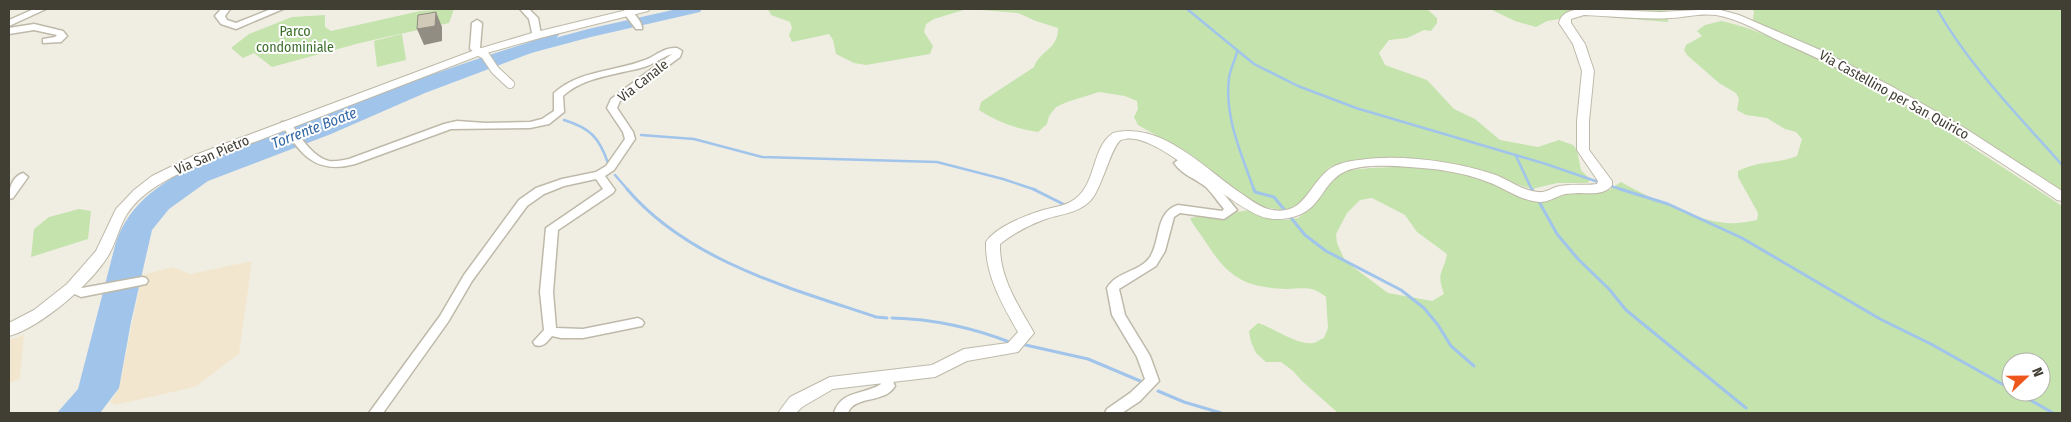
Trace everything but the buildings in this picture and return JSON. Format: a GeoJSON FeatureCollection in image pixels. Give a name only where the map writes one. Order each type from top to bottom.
{"type":"FeatureCollection","features":[{"type":"Feature","properties":{"kind":"street"},"geometry":{"type":"LineString","coordinates":[[9,23],[41,9]]}},
{"type":"Feature","properties":{"kind":"street"},"geometry":{"type":"LineString","coordinates":[[226,9],[220,16],[224,22],[236,26],[278,9]]}},
{"type":"Feature","properties":{"kind":"street"},"geometry":{"type":"LineString","coordinates":[[524,9],[533,18],[536,35]]}},
{"type":"Feature","properties":{"kind":"street","name":"Via San Pietro"},"geometry":{"type":"LineString","coordinates":[[9,330],[39,314],[72,288],[102,254],[121,212],[148,185],[200,158],[482,53],[536,35],[644,9]]}},
{"type":"Feature","properties":{"kind":"street","name":"Via Castellino per San Quirico"},"geometry":{"type":"LineString","coordinates":[[786,413],[796,402],[830,383],[935,371],[964,355],[1013,348],[1026,333],[1007,298],[991,255],[992,242],[1006,231],[1037,218],[1077,207],[1090,193],[1099,176],[1108,144],[1117,136],[1130,134],[1148,138],[1166,146],[1236,198],[1258,210],[1281,215],[1300,212],[1309,204],[1330,174],[1343,168],[1366,164],[1419,164],[1462,170],[1490,178],[1529,195],[1540,197],[1548,196],[1559,190],[1603,187],[1605,180],[1583,150],[1583,121],[1588,70],[1579,44],[1565,23],[1566,18],[1572,14],[1584,12],[1671,15],[1696,10],[1708,10],[1724,14],[1832,59],[1952,126],[2062,197]]}},
{"type":"Feature","properties":{"kind":"street"},"geometry":{"type":"LineString","coordinates":[[628,12],[637,25]]}},
{"type":"Feature","properties":{"kind":"street"},"geometry":{"type":"LineString","coordinates":[[477,23],[476,49],[482,53],[495,70],[510,84]]}},
{"type":"Feature","properties":{"kind":"street"},"geometry":{"type":"LineString","coordinates":[[9,31],[34,27],[60,33],[62,36],[58,40],[46,41]]}},
{"type":"Feature","properties":{"kind":"street","name":"Via Canale"},"geometry":{"type":"LineString","coordinates":[[287,126],[302,146],[326,164],[351,162],[457,124],[494,126],[545,122],[559,112],[558,95],[563,88],[580,81],[645,63],[666,52],[677,51],[677,54],[616,99],[612,108],[628,132],[630,140],[610,168],[600,175]]}},
{"type":"Feature","properties":{"kind":"street"},"geometry":{"type":"LineString","coordinates":[[1112,413],[1136,397],[1152,381],[1143,353],[1119,317],[1113,288],[1120,280],[1148,267],[1161,249],[1169,215],[1178,209],[1224,215],[1230,210],[1209,184],[1186,170],[1179,163],[1184,159]]}},
{"type":"Feature","properties":{"kind":"street"},"geometry":{"type":"LineString","coordinates":[[376,413],[444,319],[468,278],[523,203],[547,188],[600,175],[609,190],[552,228],[546,278],[546,310],[550,332]]}},
{"type":"Feature","properties":{"kind":"street"},"geometry":{"type":"LineString","coordinates":[[9,195],[23,177]]}},
{"type":"Feature","properties":{"kind":"street"},"geometry":{"type":"LineString","coordinates":[[72,288],[81,293],[142,281]]}},
{"type":"Feature","properties":{"kind":"street"},"geometry":{"type":"LineString","coordinates":[[550,332],[562,336],[582,335],[638,323]]}},
{"type":"Feature","properties":{"kind":"street"},"geometry":{"type":"LineString","coordinates":[[539,342],[550,332]]}},
{"type":"Feature","properties":{"kind":"street"},"geometry":{"type":"LineString","coordinates":[[841,413],[842,408],[854,398],[876,394],[888,386],[885,378]]}},
{"type":"Feature","properties":{"kind":"shaded area"},"geometry":{"type":"Polygon","coordinates":[[[252,261],[239,354],[195,387],[115,405],[110,402],[119,388],[142,275],[173,267],[190,274],[252,261]]]}},
{"type":"Feature","properties":{"kind":"shaded area"},"geometry":{"type":"Polygon","coordinates":[[[24,335],[20,379],[9,383],[9,340],[24,335]]]}},
{"type":"Feature","properties":{"kind":"green space","name":"Parco condominiale"},"geometry":{"type":"Polygon","coordinates":[[[454,9],[449,23],[360,43],[272,67],[254,53],[243,58],[231,48],[249,34],[292,17],[325,15],[325,27],[331,31],[420,11],[454,9]]]}},
{"type":"Feature","properties":{"kind":"green space"},"geometry":{"type":"Polygon","coordinates":[[[768,9],[967,9],[934,19],[926,24],[924,32],[933,46],[930,54],[866,65],[854,63],[836,54],[833,40],[829,34],[792,42],[789,35],[792,28],[790,22],[771,15],[768,9]]]}},
{"type":"Feature","properties":{"kind":"green space"},"geometry":{"type":"Polygon","coordinates":[[[970,9],[1427,9],[1437,18],[1437,23],[1431,31],[1424,30],[1407,38],[1389,40],[1379,53],[1385,65],[1427,80],[1454,109],[1475,119],[1500,140],[1538,147],[1559,140],[1573,145],[1577,150],[1581,170],[1590,179],[1588,183],[1557,183],[1532,189],[1501,179],[1384,160],[1348,162],[1330,167],[1320,177],[1307,198],[1295,208],[1280,210],[1260,206],[1235,190],[1184,151],[1138,125],[1134,117],[1138,109],[1137,101],[1125,96],[1099,92],[1067,102],[1056,107],[1049,116],[1047,124],[1038,132],[1007,124],[979,110],[981,102],[1034,67],[1055,41],[1058,28],[1018,13],[970,9]]]}},
{"type":"Feature","properties":{"kind":"green space"},"geometry":{"type":"Polygon","coordinates":[[[1490,9],[1665,9],[1668,11],[1668,22],[1584,15],[1547,21],[1536,27],[1515,21],[1490,9]]]}},
{"type":"Feature","properties":{"kind":"green space"},"geometry":{"type":"Polygon","coordinates":[[[1751,9],[2062,9],[2062,193],[1966,132],[1756,23],[1753,20],[1754,11],[1751,9]]]}},
{"type":"Feature","properties":{"kind":"green space"},"geometry":{"type":"Polygon","coordinates":[[[1721,21],[1745,27],[1813,56],[1846,72],[1909,108],[2062,206],[2062,413],[1338,413],[1281,362],[1266,362],[1256,353],[1249,331],[1258,323],[1301,342],[1314,343],[1324,338],[1328,328],[1326,297],[1311,289],[1271,288],[1258,286],[1238,278],[1213,253],[1190,218],[1202,216],[1228,217],[1237,212],[1250,210],[1274,219],[1298,218],[1313,206],[1338,174],[1350,170],[1417,166],[1445,170],[1474,176],[1542,201],[1571,193],[1607,191],[1621,182],[1658,201],[1701,218],[1730,223],[1757,220],[1758,213],[1738,177],[1738,171],[1754,165],[1797,156],[1802,139],[1796,132],[1785,129],[1767,118],[1746,115],[1737,110],[1739,99],[1736,93],[1719,83],[1687,55],[1684,50],[1686,45],[1702,36],[1697,31],[1705,25],[1721,21]],[[1372,198],[1360,200],[1347,213],[1336,234],[1337,243],[1345,261],[1388,293],[1432,301],[1444,294],[1440,277],[1447,254],[1417,232],[1405,215],[1372,198]]]}},
{"type":"Feature","properties":{"kind":"green space"},"geometry":{"type":"Polygon","coordinates":[[[402,34],[406,60],[377,67],[374,41],[402,34]]]}},
{"type":"Feature","properties":{"kind":"green space"},"geometry":{"type":"Polygon","coordinates":[[[79,209],[91,211],[88,239],[31,257],[34,229],[49,217],[79,209]]]}},
{"type":"Feature","properties":{"kind":"water"},"geometry":{"type":"Polygon","coordinates":[[[561,32],[550,46],[425,93],[331,134],[208,181],[169,209],[152,230],[131,322],[119,388],[100,413],[57,413],[78,389],[120,231],[131,213],[153,191],[185,170],[228,151],[423,78],[561,32]]]}},
{"type":"Feature","properties":{"kind":"waterway","name":"Torrente Boate"},"geometry":{"type":"LineString","coordinates":[[531,49],[588,33],[695,9]]}},
{"type":"Feature","properties":{"kind":"waterway"},"geometry":{"type":"LineString","coordinates":[[1187,9],[1254,64],[1298,86],[1356,108],[1546,164],[1601,183]]}},
{"type":"Feature","properties":{"kind":"waterway"},"geometry":{"type":"LineString","coordinates":[[1937,9],[1979,71],[2062,165]]}},
{"type":"Feature","properties":{"kind":"waterway"},"geometry":{"type":"LineString","coordinates":[[1237,52],[1230,71],[1229,107],[1235,136],[1254,190]]}},
{"type":"Feature","properties":{"kind":"waterway"},"geometry":{"type":"LineString","coordinates":[[564,120],[587,130],[601,146],[608,163]]}},
{"type":"Feature","properties":{"kind":"waterway"},"geometry":{"type":"LineString","coordinates":[[641,135],[694,139],[762,157],[937,162],[1003,179],[1033,189]]}},
{"type":"Feature","properties":{"kind":"waterway"},"geometry":{"type":"LineString","coordinates":[[1516,156],[1532,190]]}},
{"type":"Feature","properties":{"kind":"waterway"},"geometry":{"type":"LineString","coordinates":[[615,175],[628,190]]}},
{"type":"Feature","properties":{"kind":"waterway"},"geometry":{"type":"LineString","coordinates":[[1607,185],[1624,190]]}},
{"type":"Feature","properties":{"kind":"waterway"},"geometry":{"type":"LineString","coordinates":[[1033,189],[1065,205]]}},
{"type":"Feature","properties":{"kind":"waterway"},"geometry":{"type":"LineString","coordinates":[[1254,189],[1255,192],[1274,197],[1305,235],[1326,251],[1401,290],[1424,308],[1438,325],[1451,346],[1474,366]]}},
{"type":"Feature","properties":{"kind":"waterway"},"geometry":{"type":"LineString","coordinates":[[1532,189],[1557,234],[1578,259],[1609,289],[1626,310],[1746,408]]}},
{"type":"Feature","properties":{"kind":"waterway"},"geometry":{"type":"LineString","coordinates":[[1620,189],[1668,204],[1742,238],[1880,319],[1931,344],[2001,383]]}},
{"type":"Feature","properties":{"kind":"waterway"},"geometry":{"type":"LineString","coordinates":[[628,190],[652,214],[680,235],[742,269],[809,295],[876,317],[887,318]]}},
{"type":"Feature","properties":{"kind":"waterway"},"geometry":{"type":"LineString","coordinates":[[892,318],[923,320],[953,325],[1012,343]]}},
{"type":"Feature","properties":{"kind":"waterway"},"geometry":{"type":"LineString","coordinates":[[1021,344],[1088,359],[1145,383]]}},
{"type":"Feature","properties":{"kind":"waterway"},"geometry":{"type":"LineString","coordinates":[[1158,391],[1184,402],[1221,413]]}},
{"type":"Feature","properties":{"kind":"waterway"},"geometry":{"type":"LineString","coordinates":[[2034,402],[2053,413]]}}]}
